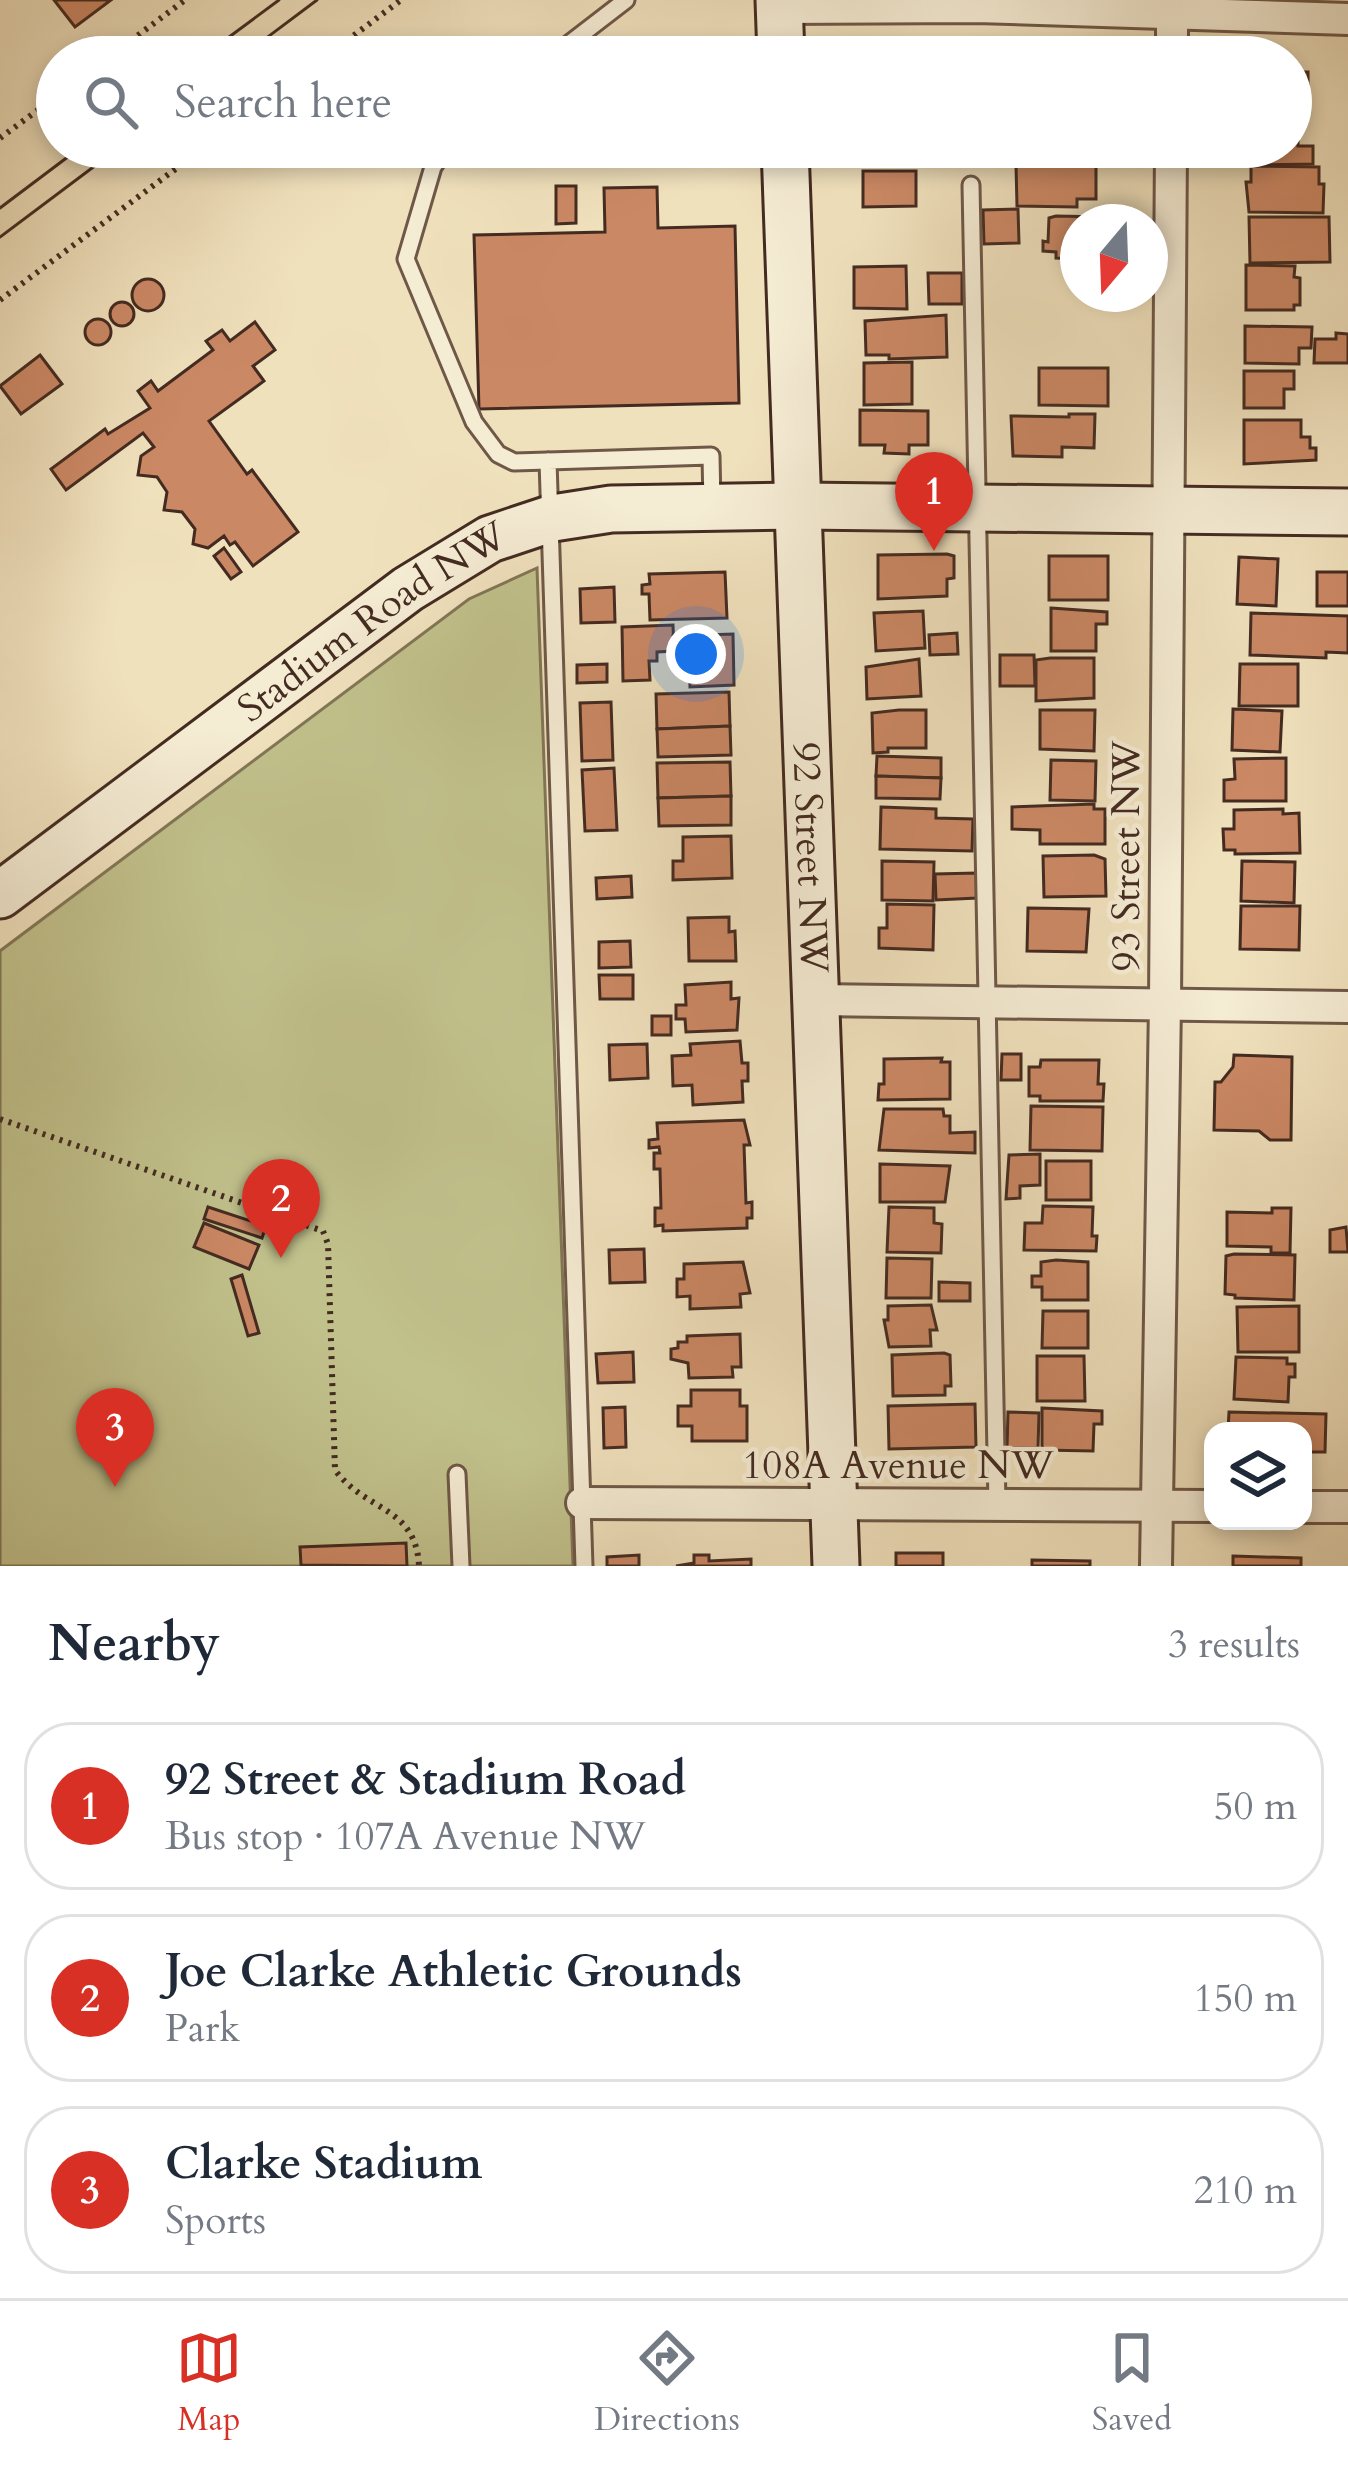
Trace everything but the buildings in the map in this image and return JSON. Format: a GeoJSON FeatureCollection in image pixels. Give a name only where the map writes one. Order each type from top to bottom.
{"type":"FeatureCollection","features":[{"type":"Feature","properties":{"kind":"main road"},"geometry":{"type":"LineString","coordinates":[[779,4],[780,36]]}},
{"type":"Feature","properties":{"kind":"main road","name":"92 Street NW"},"geometry":{"type":"LineString","coordinates":[[786,168],[836,1566]]}},
{"type":"Feature","properties":{"kind":"main road","name":"Stadium Road NW"},"geometry":{"type":"LineString","coordinates":[[0,895],[409,589],[490,539],[553,518],[611,509],[801,506],[1348,512]]}},
{"type":"Feature","properties":{"kind":"street"},"geometry":{"type":"LineString","coordinates":[[779,4],[1172,8],[1348,19]]}},
{"type":"Feature","properties":{"kind":"street","name":"93 Street NW"},"geometry":{"type":"LineString","coordinates":[[1156,1566],[1171,168]]}},
{"type":"Feature","properties":{"kind":"street"},"geometry":{"type":"LineString","coordinates":[[817,1000],[1348,1007]]}},
{"type":"Feature","properties":{"kind":"street","name":"108A Avenue NW"},"geometry":{"type":"LineString","coordinates":[[582,1504],[1204,1506]]}},
{"type":"Feature","properties":{"kind":"street"},"geometry":{"type":"LineString","coordinates":[[1312,1507],[1348,1507]]}},
{"type":"Feature","properties":{"kind":"lane"},"geometry":{"type":"LineString","coordinates":[[579,36],[626,0]]}},
{"type":"Feature","properties":{"kind":"lane"},"geometry":{"type":"LineString","coordinates":[[433,168],[406,259],[474,422],[498,454],[514,462],[711,455],[712,507]]}},
{"type":"Feature","properties":{"kind":"lane"},"geometry":{"type":"LineString","coordinates":[[971,185],[997,1504]]}},
{"type":"Feature","properties":{"kind":"lane"},"geometry":{"type":"LineString","coordinates":[[548,460],[584,1566]]}},
{"type":"Feature","properties":{"kind":"lane"},"geometry":{"type":"LineString","coordinates":[[457,1474],[461,1566]]}},
{"type":"Feature","properties":{"kind":"path"},"geometry":{"type":"LineString","coordinates":[[137,36],[185,0]]}},
{"type":"Feature","properties":{"kind":"path"},"geometry":{"type":"LineString","coordinates":[[353,36],[401,0]]}},
{"type":"Feature","properties":{"kind":"path"},"geometry":{"type":"LineString","coordinates":[[0,138],[36,111]]}},
{"type":"Feature","properties":{"kind":"path"},"geometry":{"type":"LineString","coordinates":[[0,300],[177,168]]}},
{"type":"Feature","properties":{"kind":"path"},"geometry":{"type":"LineString","coordinates":[[0,1119],[319,1228],[328,1236],[332,1460],[352,1490],[409,1527],[417,1540],[419,1566]]}},
{"type":"Feature","properties":{"kind":"green space"},"geometry":{"type":"Polygon","coordinates":[[[537,568],[573,1566],[0,1566],[0,951],[469,599],[537,568]]]}},
{"type":"Feature","properties":{"kind":"tram line"},"geometry":{"type":"LineString","coordinates":[[230,36],[279,0]]}},
{"type":"Feature","properties":{"kind":"tram line"},"geometry":{"type":"LineString","coordinates":[[269,36],[317,0]]}},
{"type":"Feature","properties":{"kind":"tram line"},"geometry":{"type":"LineString","coordinates":[[0,208],[53,168]]}},
{"type":"Feature","properties":{"kind":"tram line"},"geometry":{"type":"LineString","coordinates":[[0,237],[92,168]]}},
{"type":"Feature","properties":{"kind":"place","name":"92 Street & Stadium Road"},"geometry":{"type":"Point","coordinates":[934,551]}},
{"type":"Feature","properties":{"kind":"place","name":"Joe Clarke Athletic Grounds"},"geometry":{"type":"Point","coordinates":[281,1258]}},
{"type":"Feature","properties":{"kind":"place","name":"Clarke Stadium"},"geometry":{"type":"Point","coordinates":[115,1487]}}]}
